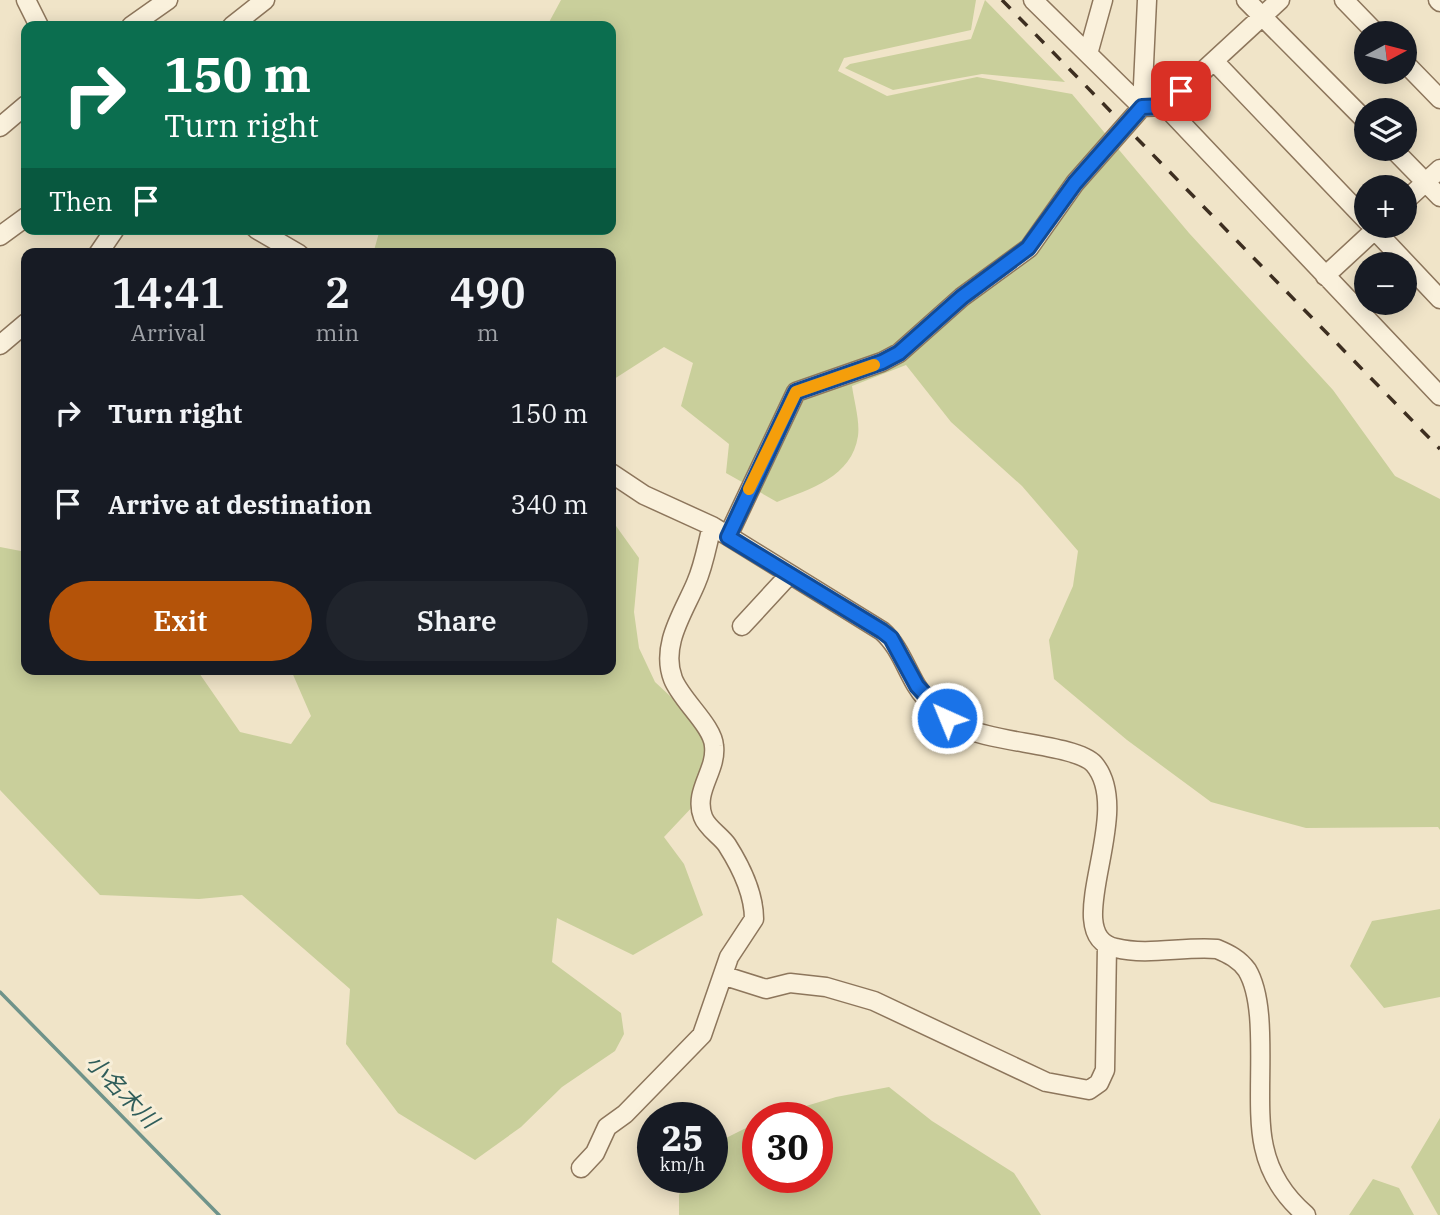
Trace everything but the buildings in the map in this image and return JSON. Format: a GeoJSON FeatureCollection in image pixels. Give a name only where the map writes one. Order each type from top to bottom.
{"type":"FeatureCollection","features":[{"type":"Feature","properties":{"kind":"street"},"geometry":{"type":"LineString","coordinates":[[26,0],[36,21]]}},
{"type":"Feature","properties":{"kind":"street"},"geometry":{"type":"LineString","coordinates":[[138,21],[168,0]]}},
{"type":"Feature","properties":{"kind":"street"},"geometry":{"type":"LineString","coordinates":[[1088,54],[1103,0]]}},
{"type":"Feature","properties":{"kind":"street"},"geometry":{"type":"LineString","coordinates":[[728,537],[796,392],[882,362],[899,353],[962,297],[1028,248],[1075,183],[1142,107],[1147,0]]}},
{"type":"Feature","properties":{"kind":"street"},"geometry":{"type":"LineString","coordinates":[[1246,0],[1354,109]]}},
{"type":"Feature","properties":{"kind":"street"},"geometry":{"type":"LineString","coordinates":[[1036,1],[1142,107],[1165,106],[1280,0]]}},
{"type":"Feature","properties":{"kind":"street"},"geometry":{"type":"LineString","coordinates":[[1344,0],[1364,21]]}},
{"type":"Feature","properties":{"kind":"street"},"geometry":{"type":"LineString","coordinates":[[237,21],[257,2]]}},
{"type":"Feature","properties":{"kind":"street"},"geometry":{"type":"LineString","coordinates":[[1214,61],[1354,206]]}},
{"type":"Feature","properties":{"kind":"street"},"geometry":{"type":"LineString","coordinates":[[1418,76],[1440,99]]}},
{"type":"Feature","properties":{"kind":"street"},"geometry":{"type":"LineString","coordinates":[[1165,106],[1440,396]]}},
{"type":"Feature","properties":{"kind":"street"},"geometry":{"type":"LineString","coordinates":[[0,127],[21,109]]}},
{"type":"Feature","properties":{"kind":"street"},"geometry":{"type":"LineString","coordinates":[[1405,161],[1440,197]]}},
{"type":"Feature","properties":{"kind":"street"},"geometry":{"type":"LineString","coordinates":[[1417,190],[1440,169]]}},
{"type":"Feature","properties":{"kind":"street"},"geometry":{"type":"LineString","coordinates":[[0,236],[21,220]]}},
{"type":"Feature","properties":{"kind":"street"},"geometry":{"type":"LineString","coordinates":[[266,235],[289,248]]}},
{"type":"Feature","properties":{"kind":"street"},"geometry":{"type":"LineString","coordinates":[[1325,276],[1361,238]]}},
{"type":"Feature","properties":{"kind":"street"},"geometry":{"type":"LineString","coordinates":[[1384,238],[1440,299]]}},
{"type":"Feature","properties":{"kind":"street"},"geometry":{"type":"LineString","coordinates":[[0,345],[21,327]]}},
{"type":"Feature","properties":{"kind":"street"},"geometry":{"type":"LineString","coordinates":[[616,476],[644,495],[712,526],[891,638],[917,686],[947,718],[992,738],[1078,754],[1092,761],[1107,787],[1109,822],[1091,913],[1096,938],[1107,946],[1140,951],[1217,949],[1241,963],[1256,995],[1264,1146],[1280,1187],[1306,1215]]}},
{"type":"Feature","properties":{"kind":"street"},"geometry":{"type":"LineString","coordinates":[[581,1168],[595,1153],[607,1127],[625,1114],[702,1035],[725,976],[729,957],[754,919],[754,907],[727,845],[704,819],[700,803],[704,783],[714,762],[715,743],[682,698],[671,675],[671,642],[678,620],[697,582],[712,526]]}},
{"type":"Feature","properties":{"kind":"street"},"geometry":{"type":"LineString","coordinates":[[743,626],[790,574]]}},
{"type":"Feature","properties":{"kind":"street"},"geometry":{"type":"LineString","coordinates":[[725,976],[766,989],[790,983],[826,987],[850,994],[874,1002],[1046,1082],[1089,1090],[1099,1083],[1105,1070],[1107,946]]}},
{"type":"Feature","properties":{"kind":"green space"},"geometry":{"type":"Polygon","coordinates":[[[561,0],[976,0],[971,30],[844,58],[838,71],[887,96],[977,77],[1072,94],[1189,233],[1333,390],[1395,476],[1440,499],[1440,830],[1438,827],[1306,828],[1211,802],[1127,740],[1054,679],[1049,640],[1073,586],[1078,551],[1022,486],[951,422],[906,365],[852,386],[858,418],[858,436],[847,462],[828,480],[777,502],[726,473],[729,444],[681,406],[693,363],[664,347],[616,378],[616,248],[375,248],[378,235],[616,235],[616,21],[550,21],[561,0]]]}},
{"type":"Feature","properties":{"kind":"green space"},"geometry":{"type":"Polygon","coordinates":[[[985,0],[1065,82],[982,74],[893,90],[845,68],[850,64],[971,39],[985,0]]]}},
{"type":"Feature","properties":{"kind":"green space"},"geometry":{"type":"Polygon","coordinates":[[[616,526],[639,558],[634,612],[639,648],[655,682],[697,721],[721,759],[711,787],[664,837],[684,864],[703,915],[633,955],[557,918],[552,962],[621,1013],[624,1034],[615,1051],[562,1087],[521,1127],[475,1160],[398,1113],[346,1044],[350,989],[242,895],[199,899],[100,895],[0,790],[0,547],[21,551],[21,675],[200,675],[240,732],[291,744],[311,716],[293,675],[616,675],[616,526]]]}},
{"type":"Feature","properties":{"kind":"green space"},"geometry":{"type":"Polygon","coordinates":[[[1440,909],[1440,997],[1384,1008],[1350,966],[1372,921],[1440,909]]]}},
{"type":"Feature","properties":{"kind":"green space"},"geometry":{"type":"Polygon","coordinates":[[[889,1087],[932,1121],[1014,1173],[1041,1215],[679,1215],[680,1193],[728,1193],[728,1137],[742,1130],[742,1193],[833,1193],[833,1102],[819,1102],[889,1087]]]}},
{"type":"Feature","properties":{"kind":"green space"},"geometry":{"type":"Polygon","coordinates":[[[1440,1118],[1440,1215],[1438,1215],[1411,1167],[1440,1118]]]}},
{"type":"Feature","properties":{"kind":"green space"},"geometry":{"type":"Polygon","coordinates":[[[1373,1179],[1399,1188],[1414,1215],[1349,1215],[1373,1179]]]}},
{"type":"Feature","properties":{"kind":"waterway","name":"小名木川"},"geometry":{"type":"LineString","coordinates":[[0,992],[219,1215]]}},
{"type":"Feature","properties":{"kind":"railway"},"geometry":{"type":"LineString","coordinates":[[1002,0],[1440,449]]}},
{"type":"Feature","properties":{"kind":"slow traffic"},"geometry":{"type":"LineString","coordinates":[[749,489],[796,392],[804,387],[874,365]]}},
{"type":"Feature","properties":{"kind":"route"},"geometry":{"type":"LineString","coordinates":[[947,718],[917,686],[891,638],[728,537],[762,459],[796,392],[882,362],[911,344],[962,297],[1028,248],[1075,183],[1142,107],[1165,106],[1181,91]]}}]}
